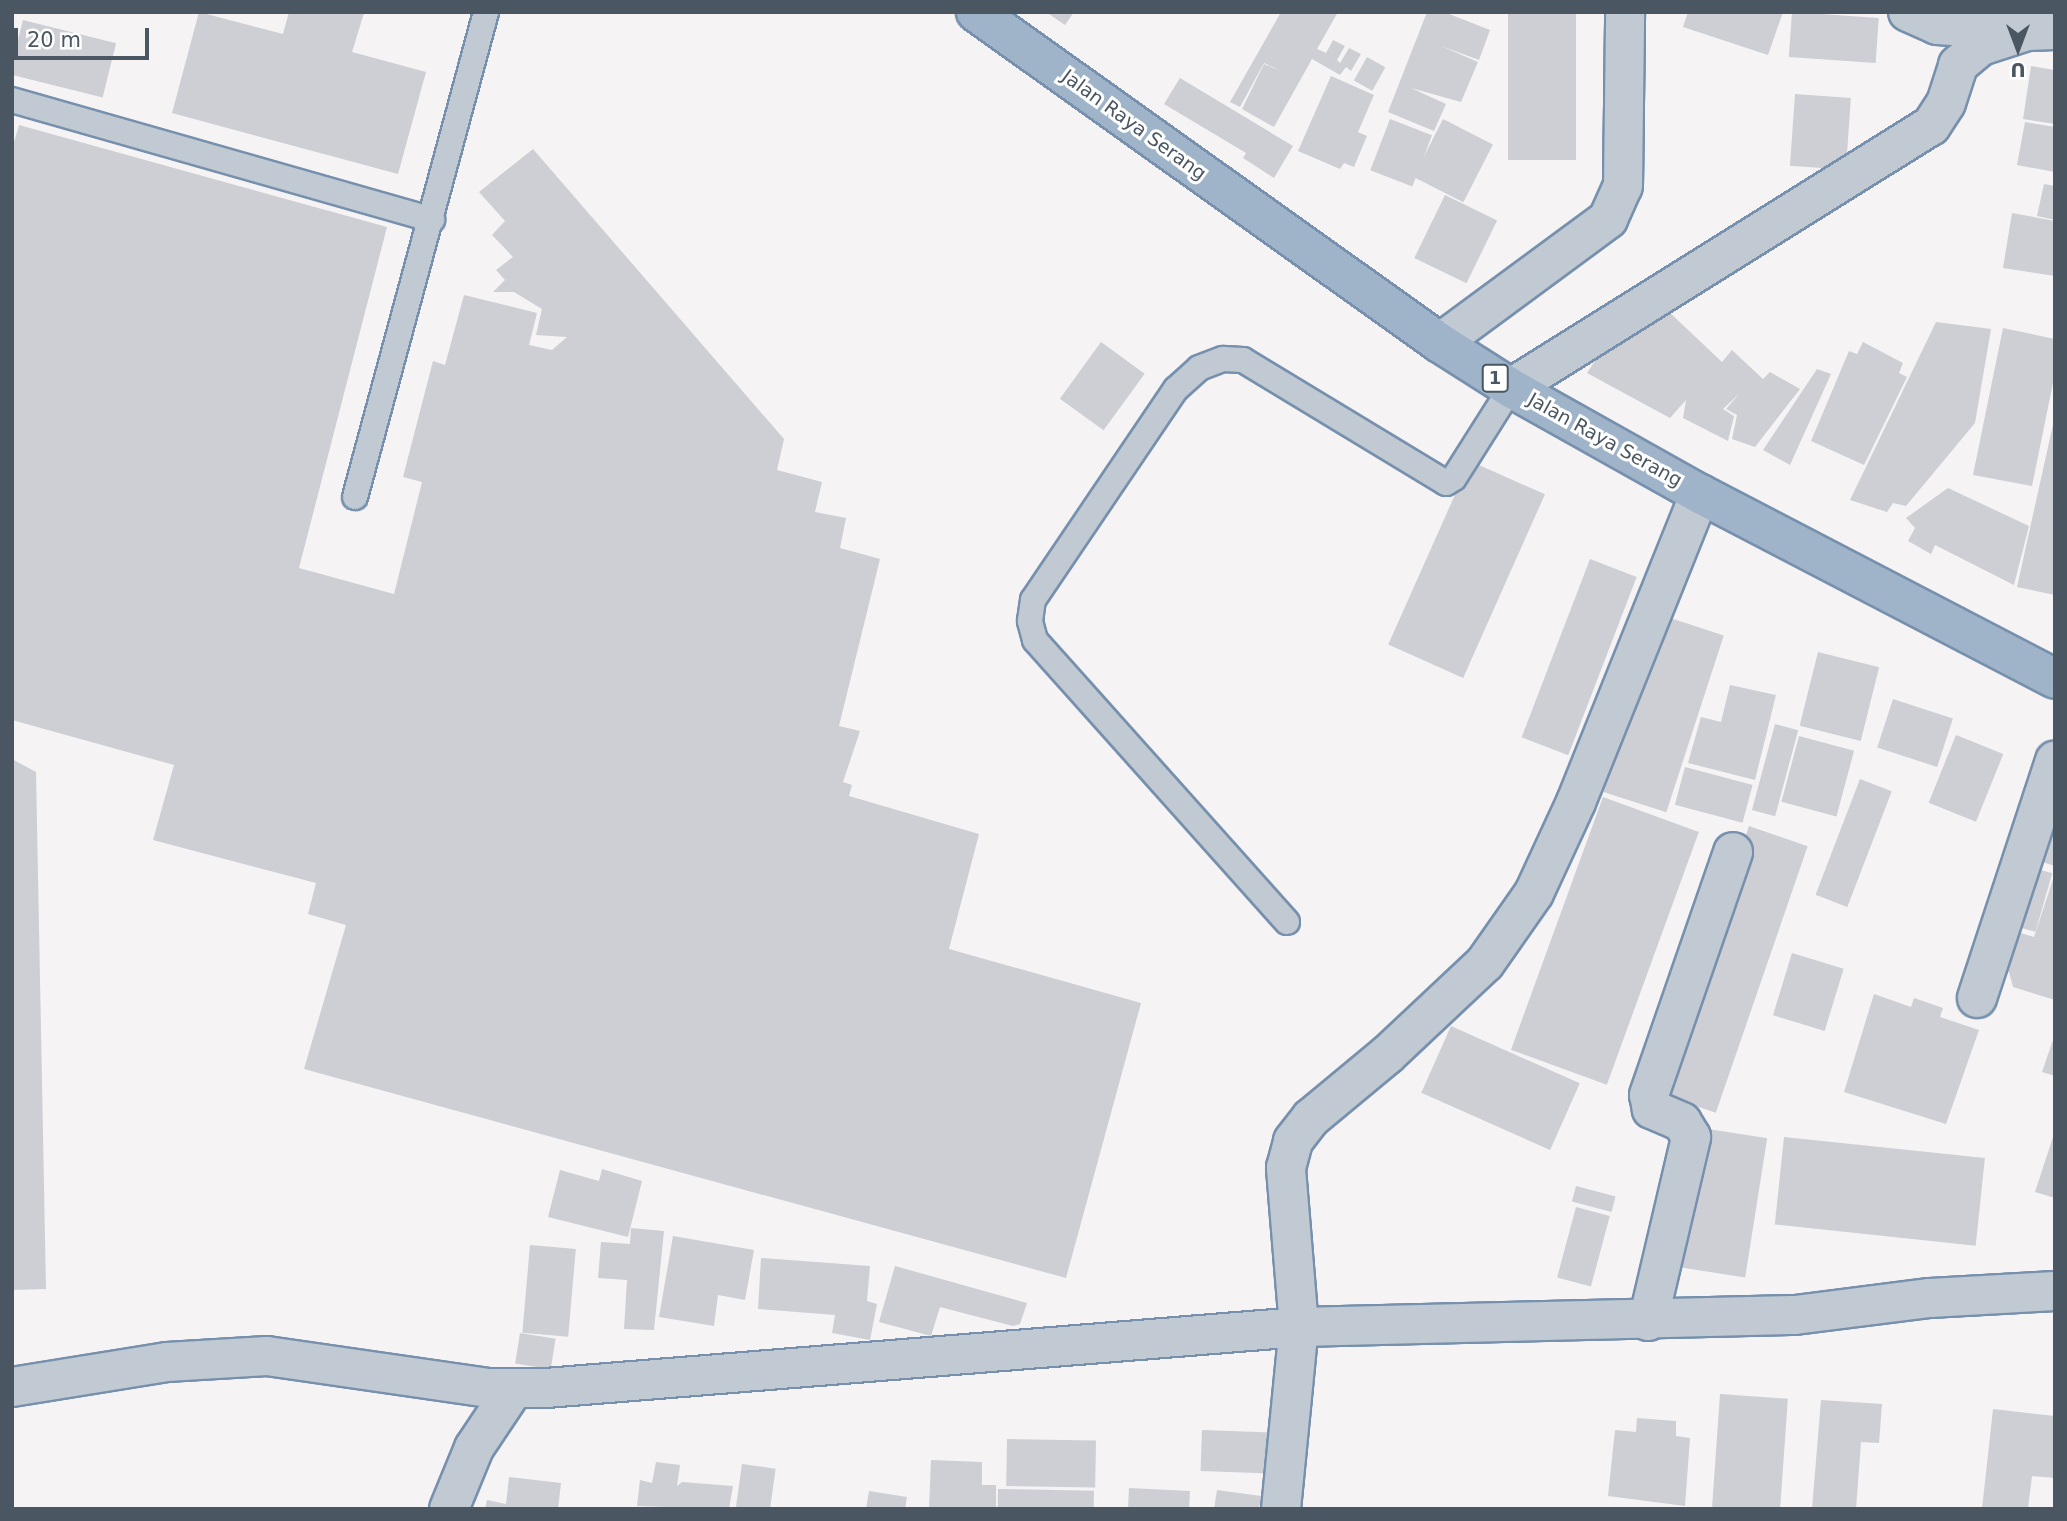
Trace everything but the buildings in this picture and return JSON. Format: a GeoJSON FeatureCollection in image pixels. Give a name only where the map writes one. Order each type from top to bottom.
{"type":"FeatureCollection","features":[{"type":"Feature","properties":{"kind":"highway","name":"Jalan Raya Serang"},"geometry":{"type":"LineString","coordinates":[[976,12],[1440,343],[1511,388],[1700,494],[2055,678]]}},
{"type":"Feature","properties":{"kind":"street"},"geometry":{"type":"LineString","coordinates":[[1440,343],[1608,219],[1623,186],[1625,12]]}},
{"type":"Feature","properties":{"kind":"street"},"geometry":{"type":"LineString","coordinates":[[1908,12],[1937,25],[2041,31]]}},
{"type":"Feature","properties":{"kind":"street"},"geometry":{"type":"LineString","coordinates":[[1511,388],[1931,126],[1946,103],[1958,65],[1981,46],[2041,31]]}},
{"type":"Feature","properties":{"kind":"street"},"geometry":{"type":"LineString","coordinates":[[1282,1509],[1299,1327],[1286,1168],[1293,1141],[1311,1118],[1387,1055],[1485,963],[1534,893],[1576,802],[1700,494]]}},
{"type":"Feature","properties":{"kind":"street"},"geometry":{"type":"LineString","coordinates":[[1977,998],[2055,761]]}},
{"type":"Feature","properties":{"kind":"street"},"geometry":{"type":"LineString","coordinates":[[1648,1321],[1691,1137],[1682,1122],[1652,1109],[1649,1095],[1733,852]]}},
{"type":"Feature","properties":{"kind":"street"},"geometry":{"type":"LineString","coordinates":[[12,1387],[167,1362],[267,1356],[514,1388],[1299,1327],[1648,1321],[1795,1315],[1930,1298],[2055,1291]]}},
{"type":"Feature","properties":{"kind":"street"},"geometry":{"type":"LineString","coordinates":[[449,1509],[474,1448],[514,1388]]}},
{"type":"Feature","properties":{"kind":"lane"},"geometry":{"type":"LineString","coordinates":[[355,497],[432,220],[486,12]]}},
{"type":"Feature","properties":{"kind":"lane"},"geometry":{"type":"LineString","coordinates":[[12,100],[432,220]]}},
{"type":"Feature","properties":{"kind":"lane"},"geometry":{"type":"LineString","coordinates":[[1287,922],[1035,640],[1030,621],[1033,600],[1176,388],[1199,368],[1223,359],[1244,360],[1446,482],[1454,478],[1511,388]]}}]}
